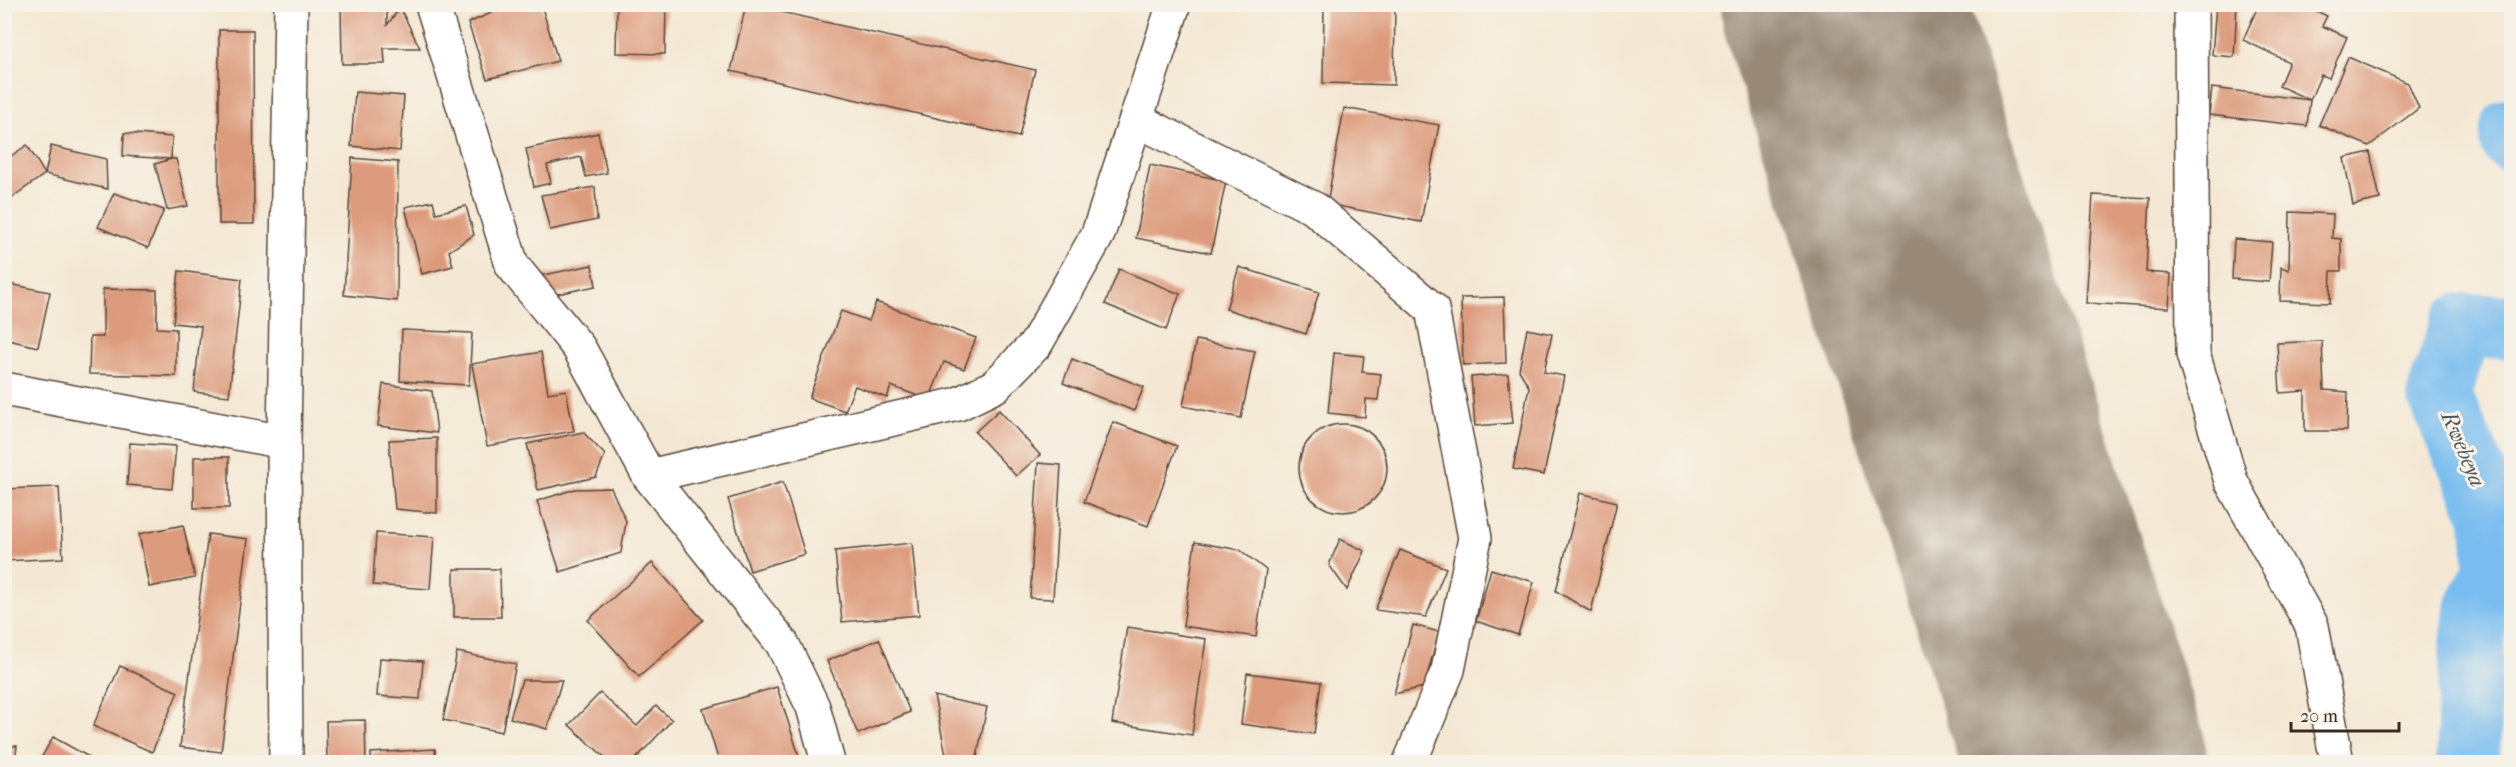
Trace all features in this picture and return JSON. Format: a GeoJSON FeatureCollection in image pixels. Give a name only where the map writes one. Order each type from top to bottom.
{"type":"FeatureCollection","features":[{"type":"Feature","properties":{"kind":"street"},"geometry":{"type":"LineString","coordinates":[[286,762],[285,442],[291,4]]}},
{"type":"Feature","properties":{"kind":"street"},"geometry":{"type":"LineString","coordinates":[[432,4],[513,265],[579,348],[649,476],[782,643],[813,707],[828,762]]}},
{"type":"Feature","properties":{"kind":"street"},"geometry":{"type":"LineString","coordinates":[[649,476],[958,404],[995,386],[1036,344],[1098,234],[1174,4]]}},
{"type":"Feature","properties":{"kind":"street"},"geometry":{"type":"LineString","coordinates":[[2191,4],[2193,354],[2231,481],[2312,626],[2337,762]]}},
{"type":"Feature","properties":{"kind":"street"},"geometry":{"type":"LineString","coordinates":[[1137,120],[1315,209],[1432,309],[1475,538],[1448,670],[1410,762]]}},
{"type":"Feature","properties":{"kind":"street"},"geometry":{"type":"LineString","coordinates":[[4,389],[285,442]]}},
{"type":"Feature","properties":{"kind":"building"},"geometry":{"type":"Polygon","coordinates":[[[341,4],[387,4],[387,25],[400,8],[420,48],[384,48],[385,64],[342,64],[341,4]]]}},
{"type":"Feature","properties":{"kind":"building"},"geometry":{"type":"Polygon","coordinates":[[[512,4],[541,4],[558,61],[487,79],[468,23],[512,4]]]}},
{"type":"Feature","properties":{"kind":"building"},"geometry":{"type":"Polygon","coordinates":[[[617,4],[666,4],[665,54],[616,53],[617,4]]]}},
{"type":"Feature","properties":{"kind":"building"},"geometry":{"type":"Polygon","coordinates":[[[746,4],[1035,70],[1019,137],[731,71],[746,4]]]}},
{"type":"Feature","properties":{"kind":"building"},"geometry":{"type":"Polygon","coordinates":[[[1324,4],[1395,4],[1394,85],[1323,83],[1324,4]]]}},
{"type":"Feature","properties":{"kind":"building"},"geometry":{"type":"Polygon","coordinates":[[[2259,4],[2302,4],[2327,16],[2322,26],[2347,37],[2329,78],[2321,75],[2310,100],[2279,86],[2289,62],[2243,40],[2259,4]]]}},
{"type":"Feature","properties":{"kind":"building"},"geometry":{"type":"Polygon","coordinates":[[[2216,5],[2237,5],[2234,57],[2212,55],[2216,5]]]}},
{"type":"Feature","properties":{"kind":"building"},"geometry":{"type":"Polygon","coordinates":[[[219,30],[253,30],[254,224],[219,224],[219,30]]]}},
{"type":"Feature","properties":{"kind":"building"},"geometry":{"type":"Polygon","coordinates":[[[2348,57],[2408,83],[2419,108],[2369,146],[2319,125],[2348,57]]]}},
{"type":"Feature","properties":{"kind":"building"},"geometry":{"type":"Polygon","coordinates":[[[2212,88],[2310,100],[2307,126],[2209,115],[2212,88]]]}},
{"type":"Feature","properties":{"kind":"building"},"geometry":{"type":"Polygon","coordinates":[[[355,92],[404,96],[400,151],[351,146],[355,92]]]}},
{"type":"Feature","properties":{"kind":"building"},"geometry":{"type":"Polygon","coordinates":[[[1344,108],[1439,125],[1421,222],[1327,204],[1344,108]]]}},
{"type":"Feature","properties":{"kind":"building"},"geometry":{"type":"Polygon","coordinates":[[[124,133],[172,137],[171,159],[123,156],[124,133]]]}},
{"type":"Feature","properties":{"kind":"building"},"geometry":{"type":"Polygon","coordinates":[[[598,133],[607,173],[586,177],[581,157],[547,165],[551,183],[534,187],[526,149],[598,133]]]}},
{"type":"Feature","properties":{"kind":"building"},"geometry":{"type":"Polygon","coordinates":[[[27,145],[45,174],[4,203],[4,161],[27,145]]]}},
{"type":"Feature","properties":{"kind":"building"},"geometry":{"type":"Polygon","coordinates":[[[51,146],[106,159],[107,189],[45,174],[51,146]]]}},
{"type":"Feature","properties":{"kind":"building"},"geometry":{"type":"Polygon","coordinates":[[[2370,152],[2380,199],[2353,205],[2344,158],[2370,152]]]}},
{"type":"Feature","properties":{"kind":"building"},"geometry":{"type":"Polygon","coordinates":[[[352,158],[398,162],[397,301],[344,295],[352,158]]]}},
{"type":"Feature","properties":{"kind":"building"},"geometry":{"type":"Polygon","coordinates":[[[176,159],[188,206],[167,210],[155,164],[176,159]]]}},
{"type":"Feature","properties":{"kind":"building"},"geometry":{"type":"Polygon","coordinates":[[[1150,165],[1226,181],[1211,253],[1136,238],[1150,165]]]}},
{"type":"Feature","properties":{"kind":"building"},"geometry":{"type":"Polygon","coordinates":[[[595,187],[597,220],[550,230],[541,195],[595,187]]]}},
{"type":"Feature","properties":{"kind":"building"},"geometry":{"type":"Polygon","coordinates":[[[114,193],[164,210],[148,248],[98,227],[114,193]]]}},
{"type":"Feature","properties":{"kind":"building"},"geometry":{"type":"Polygon","coordinates":[[[2093,195],[2150,198],[2146,272],[2171,274],[2169,308],[2086,303],[2093,195]]]}},
{"type":"Feature","properties":{"kind":"building"},"geometry":{"type":"Polygon","coordinates":[[[433,201],[436,213],[466,206],[474,235],[449,251],[453,266],[422,274],[405,207],[433,201]]]}},
{"type":"Feature","properties":{"kind":"building"},"geometry":{"type":"Polygon","coordinates":[[[2290,212],[2333,214],[2332,238],[2341,239],[2341,271],[2331,271],[2330,303],[2280,301],[2281,267],[2289,270],[2290,212]]]}},
{"type":"Feature","properties":{"kind":"building"},"geometry":{"type":"Polygon","coordinates":[[[2234,239],[2272,242],[2269,282],[2232,279],[2234,239]]]}},
{"type":"Feature","properties":{"kind":"building"},"geometry":{"type":"Polygon","coordinates":[[[592,265],[596,286],[543,297],[539,276],[592,265]]]}},
{"type":"Feature","properties":{"kind":"building"},"geometry":{"type":"Polygon","coordinates":[[[1239,267],[1319,292],[1306,334],[1226,309],[1239,267]]]}},
{"type":"Feature","properties":{"kind":"building"},"geometry":{"type":"Polygon","coordinates":[[[1119,269],[1180,294],[1166,330],[1105,304],[1119,269]]]}},
{"type":"Feature","properties":{"kind":"building"},"geometry":{"type":"Polygon","coordinates":[[[179,271],[242,279],[229,396],[194,392],[201,326],[173,323],[179,271]]]}},
{"type":"Feature","properties":{"kind":"building"},"geometry":{"type":"Polygon","coordinates":[[[4,283],[50,292],[38,347],[4,339],[4,283]]]}},
{"type":"Feature","properties":{"kind":"building"},"geometry":{"type":"Polygon","coordinates":[[[103,289],[157,290],[157,328],[176,329],[176,376],[89,374],[90,337],[103,337],[103,289]]]}},
{"type":"Feature","properties":{"kind":"building"},"geometry":{"type":"Polygon","coordinates":[[[1504,297],[1506,363],[1463,365],[1461,298],[1504,297]]]}},
{"type":"Feature","properties":{"kind":"building"},"geometry":{"type":"Polygon","coordinates":[[[876,302],[976,338],[964,369],[944,362],[929,400],[891,386],[887,398],[855,386],[845,411],[809,398],[841,311],[869,321],[876,302]]]}},
{"type":"Feature","properties":{"kind":"building"},"geometry":{"type":"Polygon","coordinates":[[[1527,329],[1552,334],[1544,372],[1564,376],[1544,475],[1513,469],[1529,387],[1519,370],[1527,329]]]}},
{"type":"Feature","properties":{"kind":"building"},"geometry":{"type":"Polygon","coordinates":[[[402,330],[472,333],[469,385],[400,381],[402,330]]]}},
{"type":"Feature","properties":{"kind":"building"},"geometry":{"type":"Polygon","coordinates":[[[1196,340],[1255,351],[1241,418],[1183,406],[1196,340]]]}},
{"type":"Feature","properties":{"kind":"building"},"geometry":{"type":"Polygon","coordinates":[[[2322,341],[2324,390],[2348,392],[2347,431],[2305,431],[2305,391],[2280,393],[2277,343],[2322,341]]]}},
{"type":"Feature","properties":{"kind":"building"},"geometry":{"type":"Polygon","coordinates":[[[541,352],[548,393],[566,390],[574,431],[487,446],[472,364],[541,352]]]}},
{"type":"Feature","properties":{"kind":"building"},"geometry":{"type":"Polygon","coordinates":[[[1334,353],[1364,356],[1362,372],[1381,374],[1378,400],[1366,399],[1365,417],[1328,413],[1334,353]]]}},
{"type":"Feature","properties":{"kind":"building"},"geometry":{"type":"Polygon","coordinates":[[[1072,359],[1144,387],[1134,411],[1063,383],[1072,359]]]}},
{"type":"Feature","properties":{"kind":"building"},"geometry":{"type":"Polygon","coordinates":[[[1508,374],[1513,423],[1475,426],[1471,377],[1508,374]]]}},
{"type":"Feature","properties":{"kind":"building"},"geometry":{"type":"Polygon","coordinates":[[[383,384],[432,391],[437,433],[378,426],[383,384]]]}},
{"type":"Feature","properties":{"kind":"building"},"geometry":{"type":"Polygon","coordinates":[[[999,410],[1040,455],[1016,476],[975,432],[999,410]]]}},
{"type":"Feature","properties":{"kind":"building"},"geometry":{"type":"Polygon","coordinates":[[[1113,422],[1177,446],[1148,526],[1084,502],[1113,422]]]}},
{"type":"Feature","properties":{"kind":"building"},"geometry":{"type":"Polygon","coordinates":[[[1343,424],[1360,427],[1374,437],[1384,451],[1387,468],[1384,485],[1374,499],[1360,509],[1343,512],[1326,509],[1312,499],[1302,485],[1299,468],[1302,451],[1312,437],[1326,427],[1343,424]]]}},
{"type":"Feature","properties":{"kind":"building"},"geometry":{"type":"Polygon","coordinates":[[[583,432],[605,455],[596,477],[538,490],[527,444],[583,432]]]}},
{"type":"Feature","properties":{"kind":"building"},"geometry":{"type":"Polygon","coordinates":[[[437,438],[437,513],[395,509],[389,440],[437,438]]]}},
{"type":"Feature","properties":{"kind":"building"},"geometry":{"type":"Polygon","coordinates":[[[130,443],[176,446],[172,489],[127,485],[130,443]]]}},
{"type":"Feature","properties":{"kind":"building"},"geometry":{"type":"Polygon","coordinates":[[[194,457],[229,457],[229,508],[194,508],[194,457]]]}},
{"type":"Feature","properties":{"kind":"building"},"geometry":{"type":"Polygon","coordinates":[[[1038,463],[1061,465],[1053,599],[1030,598],[1038,463]]]}},
{"type":"Feature","properties":{"kind":"building"},"geometry":{"type":"Polygon","coordinates":[[[783,482],[805,554],[750,571],[728,499],[783,482]]]}},
{"type":"Feature","properties":{"kind":"building"},"geometry":{"type":"Polygon","coordinates":[[[59,487],[63,558],[4,561],[4,489],[59,487]]]}},
{"type":"Feature","properties":{"kind":"building"},"geometry":{"type":"Polygon","coordinates":[[[611,488],[626,521],[621,553],[560,572],[537,501],[575,489],[611,488]]]}},
{"type":"Feature","properties":{"kind":"building"},"geometry":{"type":"Polygon","coordinates":[[[1580,493],[1617,502],[1591,612],[1556,591],[1580,493]]]}},
{"type":"Feature","properties":{"kind":"building"},"geometry":{"type":"Polygon","coordinates":[[[183,525],[195,578],[149,587],[139,534],[183,525]]]}},
{"type":"Feature","properties":{"kind":"building"},"geometry":{"type":"Polygon","coordinates":[[[376,533],[434,537],[430,589],[373,585],[376,533]]]}},
{"type":"Feature","properties":{"kind":"building"},"geometry":{"type":"Polygon","coordinates":[[[208,534],[248,539],[221,752],[180,747],[208,534]]]}},
{"type":"Feature","properties":{"kind":"building"},"geometry":{"type":"Polygon","coordinates":[[[1340,539],[1365,551],[1347,590],[1329,565],[1340,539]]]}},
{"type":"Feature","properties":{"kind":"building"},"geometry":{"type":"Polygon","coordinates":[[[1195,542],[1240,550],[1266,570],[1256,637],[1183,626],[1195,542]]]}},
{"type":"Feature","properties":{"kind":"building"},"geometry":{"type":"Polygon","coordinates":[[[912,543],[919,615],[842,622],[835,551],[912,543]]]}},
{"type":"Feature","properties":{"kind":"building"},"geometry":{"type":"Polygon","coordinates":[[[1400,550],[1446,568],[1426,617],[1375,610],[1400,550]]]}},
{"type":"Feature","properties":{"kind":"building"},"geometry":{"type":"Polygon","coordinates":[[[652,563],[703,620],[639,677],[588,620],[652,563]]]}},
{"type":"Feature","properties":{"kind":"building"},"geometry":{"type":"Polygon","coordinates":[[[454,569],[500,569],[501,617],[454,617],[454,569]]]}},
{"type":"Feature","properties":{"kind":"building"},"geometry":{"type":"Polygon","coordinates":[[[1491,569],[1534,582],[1518,635],[1476,621],[1491,569]]]}},
{"type":"Feature","properties":{"kind":"building"},"geometry":{"type":"Polygon","coordinates":[[[1413,625],[1439,632],[1424,687],[1394,694],[1413,625]]]}},
{"type":"Feature","properties":{"kind":"building"},"geometry":{"type":"Polygon","coordinates":[[[1127,627],[1206,639],[1192,735],[1112,723],[1127,627]]]}},
{"type":"Feature","properties":{"kind":"building"},"geometry":{"type":"Polygon","coordinates":[[[879,639],[910,712],[858,734],[827,661],[879,639]]]}},
{"type":"Feature","properties":{"kind":"building"},"geometry":{"type":"Polygon","coordinates":[[[457,652],[516,664],[502,732],[443,720],[457,652]]]}},
{"type":"Feature","properties":{"kind":"building"},"geometry":{"type":"Polygon","coordinates":[[[380,658],[423,661],[420,699],[377,696],[380,658]]]}},
{"type":"Feature","properties":{"kind":"building"},"geometry":{"type":"Polygon","coordinates":[[[120,666],[178,692],[152,752],[93,726],[120,666]]]}},
{"type":"Feature","properties":{"kind":"building"},"geometry":{"type":"Polygon","coordinates":[[[1247,673],[1321,682],[1314,734],[1241,724],[1247,673]]]}},
{"type":"Feature","properties":{"kind":"building"},"geometry":{"type":"Polygon","coordinates":[[[522,680],[562,680],[547,729],[510,718],[522,680]]]}},
{"type":"Feature","properties":{"kind":"building"},"geometry":{"type":"Polygon","coordinates":[[[777,687],[801,762],[719,762],[703,709],[777,687]]]}},
{"type":"Feature","properties":{"kind":"building"},"geometry":{"type":"Polygon","coordinates":[[[600,693],[637,726],[656,706],[672,720],[633,762],[610,762],[569,725],[600,693]]]}},
{"type":"Feature","properties":{"kind":"building"},"geometry":{"type":"Polygon","coordinates":[[[934,696],[987,707],[976,762],[947,760],[934,696]]]}},
{"type":"Feature","properties":{"kind":"building"},"geometry":{"type":"Polygon","coordinates":[[[365,720],[366,762],[327,762],[326,721],[365,720]]]}},
{"type":"Feature","properties":{"kind":"building"},"geometry":{"type":"Polygon","coordinates":[[[53,737],[89,757],[86,762],[39,762],[53,737]]]}},
{"type":"Feature","properties":{"kind":"building"},"geometry":{"type":"Polygon","coordinates":[[[4,745],[17,746],[15,762],[4,762],[4,745]]]}},
{"type":"Feature","properties":{"kind":"building"},"geometry":{"type":"Polygon","coordinates":[[[435,749],[436,762],[371,762],[371,753],[435,749]]]}},
{"type":"Feature","properties":{"kind":"waterway","name":"Rwebeya"},"geometry":{"type":"LineString","coordinates":[[2512,129],[2512,140]]}},
{"type":"Feature","properties":{"kind":"waterway","name":"Rwebeya"},"geometry":{"type":"LineString","coordinates":[[2468,762],[2471,655],[2476,611],[2496,571],[2493,517],[2439,394],[2462,325],[2512,327]]}},
{"type":"Feature","properties":{"kind":"runway"},"geometry":{"type":"LineString","coordinates":[[1842,4],[2086,762]]}}]}
